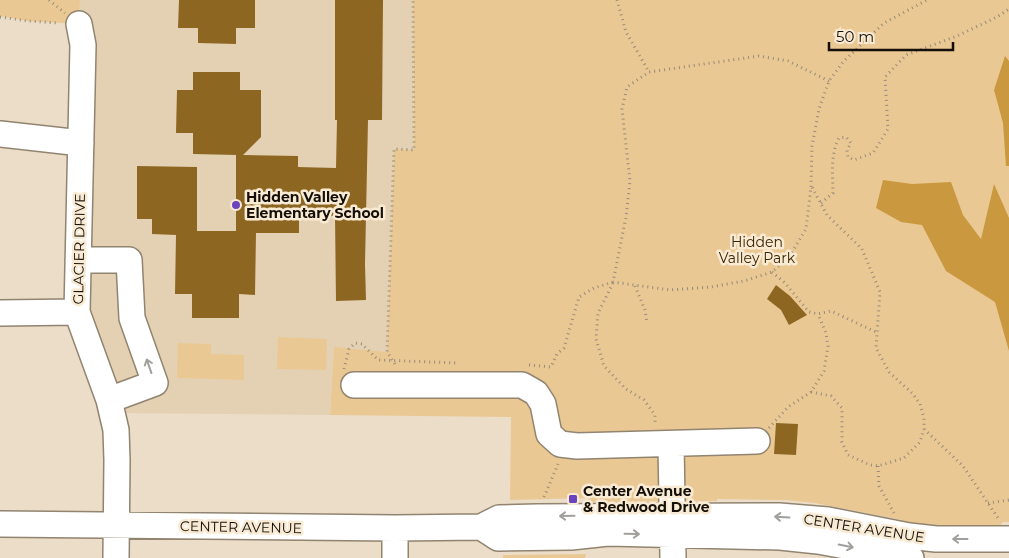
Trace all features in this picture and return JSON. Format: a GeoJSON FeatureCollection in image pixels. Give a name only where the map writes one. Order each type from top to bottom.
{"type":"FeatureCollection","features":[{"type":"Feature","properties":{"kind":"street","name":"GLACIER DRIVE"},"geometry":{"type":"LineString","coordinates":[[79,24],[83,46],[77,312],[109,400],[116,430],[116,558]]}},
{"type":"Feature","properties":{"kind":"street"},"geometry":{"type":"LineString","coordinates":[[0,134],[81,144]]}},
{"type":"Feature","properties":{"kind":"street"},"geometry":{"type":"LineString","coordinates":[[78,260],[129,260],[132,318],[155,383],[109,400]]}},
{"type":"Feature","properties":{"kind":"street"},"geometry":{"type":"LineString","coordinates":[[0,313],[77,312]]}},
{"type":"Feature","properties":{"kind":"street"},"geometry":{"type":"LineString","coordinates":[[348,381],[403,385],[522,386],[536,393],[543,404],[549,434],[560,444],[577,446],[757,441]]}},
{"type":"Feature","properties":{"kind":"street"},"geometry":{"type":"LineString","coordinates":[[671,444],[673,536]]}},
{"type":"Feature","properties":{"kind":"street","name":"CENTER AVENUE"},"geometry":{"type":"LineString","coordinates":[[481,527],[498,538],[571,537],[608,533],[673,536],[779,516],[828,520],[910,547],[936,539],[1004,529]]}},
{"type":"Feature","properties":{"kind":"street","name":"CENTER AVENUE"},"geometry":{"type":"LineString","coordinates":[[0,524],[395,528],[481,527],[499,518],[537,517],[673,536]]}},
{"type":"Feature","properties":{"kind":"street"},"geometry":{"type":"LineString","coordinates":[[395,528],[395,558]]}},
{"type":"Feature","properties":{"kind":"path"},"geometry":{"type":"LineString","coordinates":[[403,385],[388,352],[394,150],[414,150],[413,0]]}},
{"type":"Feature","properties":{"kind":"path"},"geometry":{"type":"LineString","coordinates":[[617,0],[626,32],[649,72]]}},
{"type":"Feature","properties":{"kind":"path"},"geometry":{"type":"LineString","coordinates":[[527,364],[551,367],[557,354],[564,348],[579,297],[594,288],[613,282],[670,290],[711,287],[744,281],[772,272],[789,257],[806,229],[811,187],[812,146],[818,109],[829,81],[843,62],[884,23],[927,0]]}},
{"type":"Feature","properties":{"kind":"path"},"geometry":{"type":"LineString","coordinates":[[821,204],[833,193],[834,148],[840,138],[846,137],[851,143],[847,150],[848,156],[854,160],[874,153],[888,129],[885,77],[906,55],[957,36],[997,17],[1009,9]]}},
{"type":"Feature","properties":{"kind":"path"},"geometry":{"type":"LineString","coordinates":[[0,17],[28,21],[79,24]]}},
{"type":"Feature","properties":{"kind":"path"},"geometry":{"type":"LineString","coordinates":[[671,444],[655,438],[655,415],[644,400],[626,389],[604,366],[596,339],[598,313],[613,282],[626,217],[630,181],[622,108],[627,87],[649,72],[759,56],[788,61],[829,81]]}},
{"type":"Feature","properties":{"kind":"path"},"geometry":{"type":"LineString","coordinates":[[811,187],[827,214],[862,249],[874,273],[880,292],[876,348],[889,372],[914,394],[920,404],[924,418],[924,429],[920,442],[904,458],[878,466],[870,465],[848,456],[842,442],[842,408],[831,396],[811,392]]}},
{"type":"Feature","properties":{"kind":"path"},"geometry":{"type":"LineString","coordinates":[[772,272],[785,283],[808,312],[818,314],[831,311],[876,332]]}},
{"type":"Feature","properties":{"kind":"path"},"geometry":{"type":"LineString","coordinates":[[635,286],[645,310],[647,323]]}},
{"type":"Feature","properties":{"kind":"path"},"geometry":{"type":"LineString","coordinates":[[757,441],[788,407],[811,392],[824,371],[828,346],[826,333],[818,314]]}},
{"type":"Feature","properties":{"kind":"path"},"geometry":{"type":"LineString","coordinates":[[348,381],[347,359],[349,348],[355,343],[362,344],[378,360],[460,363]]}},
{"type":"Feature","properties":{"kind":"path"},"geometry":{"type":"LineString","coordinates":[[924,429],[963,466],[1004,529]]}},
{"type":"Feature","properties":{"kind":"path"},"geometry":{"type":"LineString","coordinates":[[537,517],[565,444]]}},
{"type":"Feature","properties":{"kind":"path"},"geometry":{"type":"LineString","coordinates":[[878,466],[878,486],[891,509],[900,520],[910,547]]}},
{"type":"Feature","properties":{"kind":"path"},"geometry":{"type":"LineString","coordinates":[[988,503],[1009,500]]}},
{"type":"Feature","properties":{"kind":"shaded area","name":"Hidden Valley Elementary School"},"geometry":{"type":"Polygon","coordinates":[[[80,0],[413,0],[414,150],[394,150],[387,352],[334,348],[330,415],[112,413],[77,312],[80,0]]]}},
{"type":"Feature","properties":{"kind":"shaded area"},"geometry":{"type":"Polygon","coordinates":[[[1005,56],[1009,61],[1009,166],[1006,166],[1003,123],[994,90],[1005,56]]]}},
{"type":"Feature","properties":{"kind":"shaded area"},"geometry":{"type":"Polygon","coordinates":[[[883,180],[912,184],[951,182],[963,215],[981,239],[994,184],[1009,218],[1009,351],[995,302],[946,271],[922,225],[901,222],[876,208],[883,180]]]}},
{"type":"Feature","properties":{"kind":"green space"},"geometry":{"type":"Polygon","coordinates":[[[0,0],[80,0],[79,24],[28,21],[0,16],[0,0]]]}},
{"type":"Feature","properties":{"kind":"green space","name":"Hidden Valley Park"},"geometry":{"type":"Polygon","coordinates":[[[413,0],[1009,0],[1009,522],[1003,522],[1000,526],[913,524],[902,520],[815,503],[786,500],[717,499],[717,501],[589,502],[587,498],[510,500],[511,417],[330,415],[334,347],[387,352],[394,149],[414,150],[413,0]]]}},
{"type":"Feature","properties":{"kind":"green space"},"geometry":{"type":"Polygon","coordinates":[[[278,337],[327,339],[326,370],[277,369],[278,337]]]}},
{"type":"Feature","properties":{"kind":"green space"},"geometry":{"type":"Polygon","coordinates":[[[178,343],[211,344],[211,354],[244,355],[244,380],[177,378],[178,343]]]}},
{"type":"Feature","properties":{"kind":"green space"},"geometry":{"type":"Polygon","coordinates":[[[586,554],[585,558],[503,558],[503,555],[586,554]]]}},
{"type":"Feature","properties":{"kind":"building"},"geometry":{"type":"Polygon","coordinates":[[[179,0],[255,0],[255,28],[236,28],[236,44],[198,43],[198,28],[178,28],[179,0]]]}},
{"type":"Feature","properties":{"kind":"building"},"geometry":{"type":"Polygon","coordinates":[[[335,0],[383,0],[382,120],[368,120],[366,300],[336,301],[335,216],[299,216],[299,233],[256,233],[255,295],[239,294],[239,318],[192,318],[192,294],[175,294],[176,235],[152,234],[152,219],[137,219],[137,166],[197,167],[197,231],[236,231],[236,155],[193,154],[193,133],[176,133],[177,90],[193,90],[193,72],[240,72],[240,90],[261,90],[261,137],[243,155],[298,156],[298,167],[336,168],[335,0]]]}},
{"type":"Feature","properties":{"kind":"building"},"geometry":{"type":"Polygon","coordinates":[[[776,285],[790,296],[807,315],[789,325],[781,310],[767,299],[776,285]]]}},
{"type":"Feature","properties":{"kind":"building"},"geometry":{"type":"Polygon","coordinates":[[[776,423],[798,424],[796,455],[774,454],[776,423]]]}},
{"type":"Feature","properties":{"kind":"place","name":"Hidden Valley Elementary School"},"geometry":{"type":"Point","coordinates":[236,205]}},
{"type":"Feature","properties":{"kind":"place","name":"Center Avenue & Redwood Drive"},"geometry":{"type":"Point","coordinates":[573,499]}}]}
